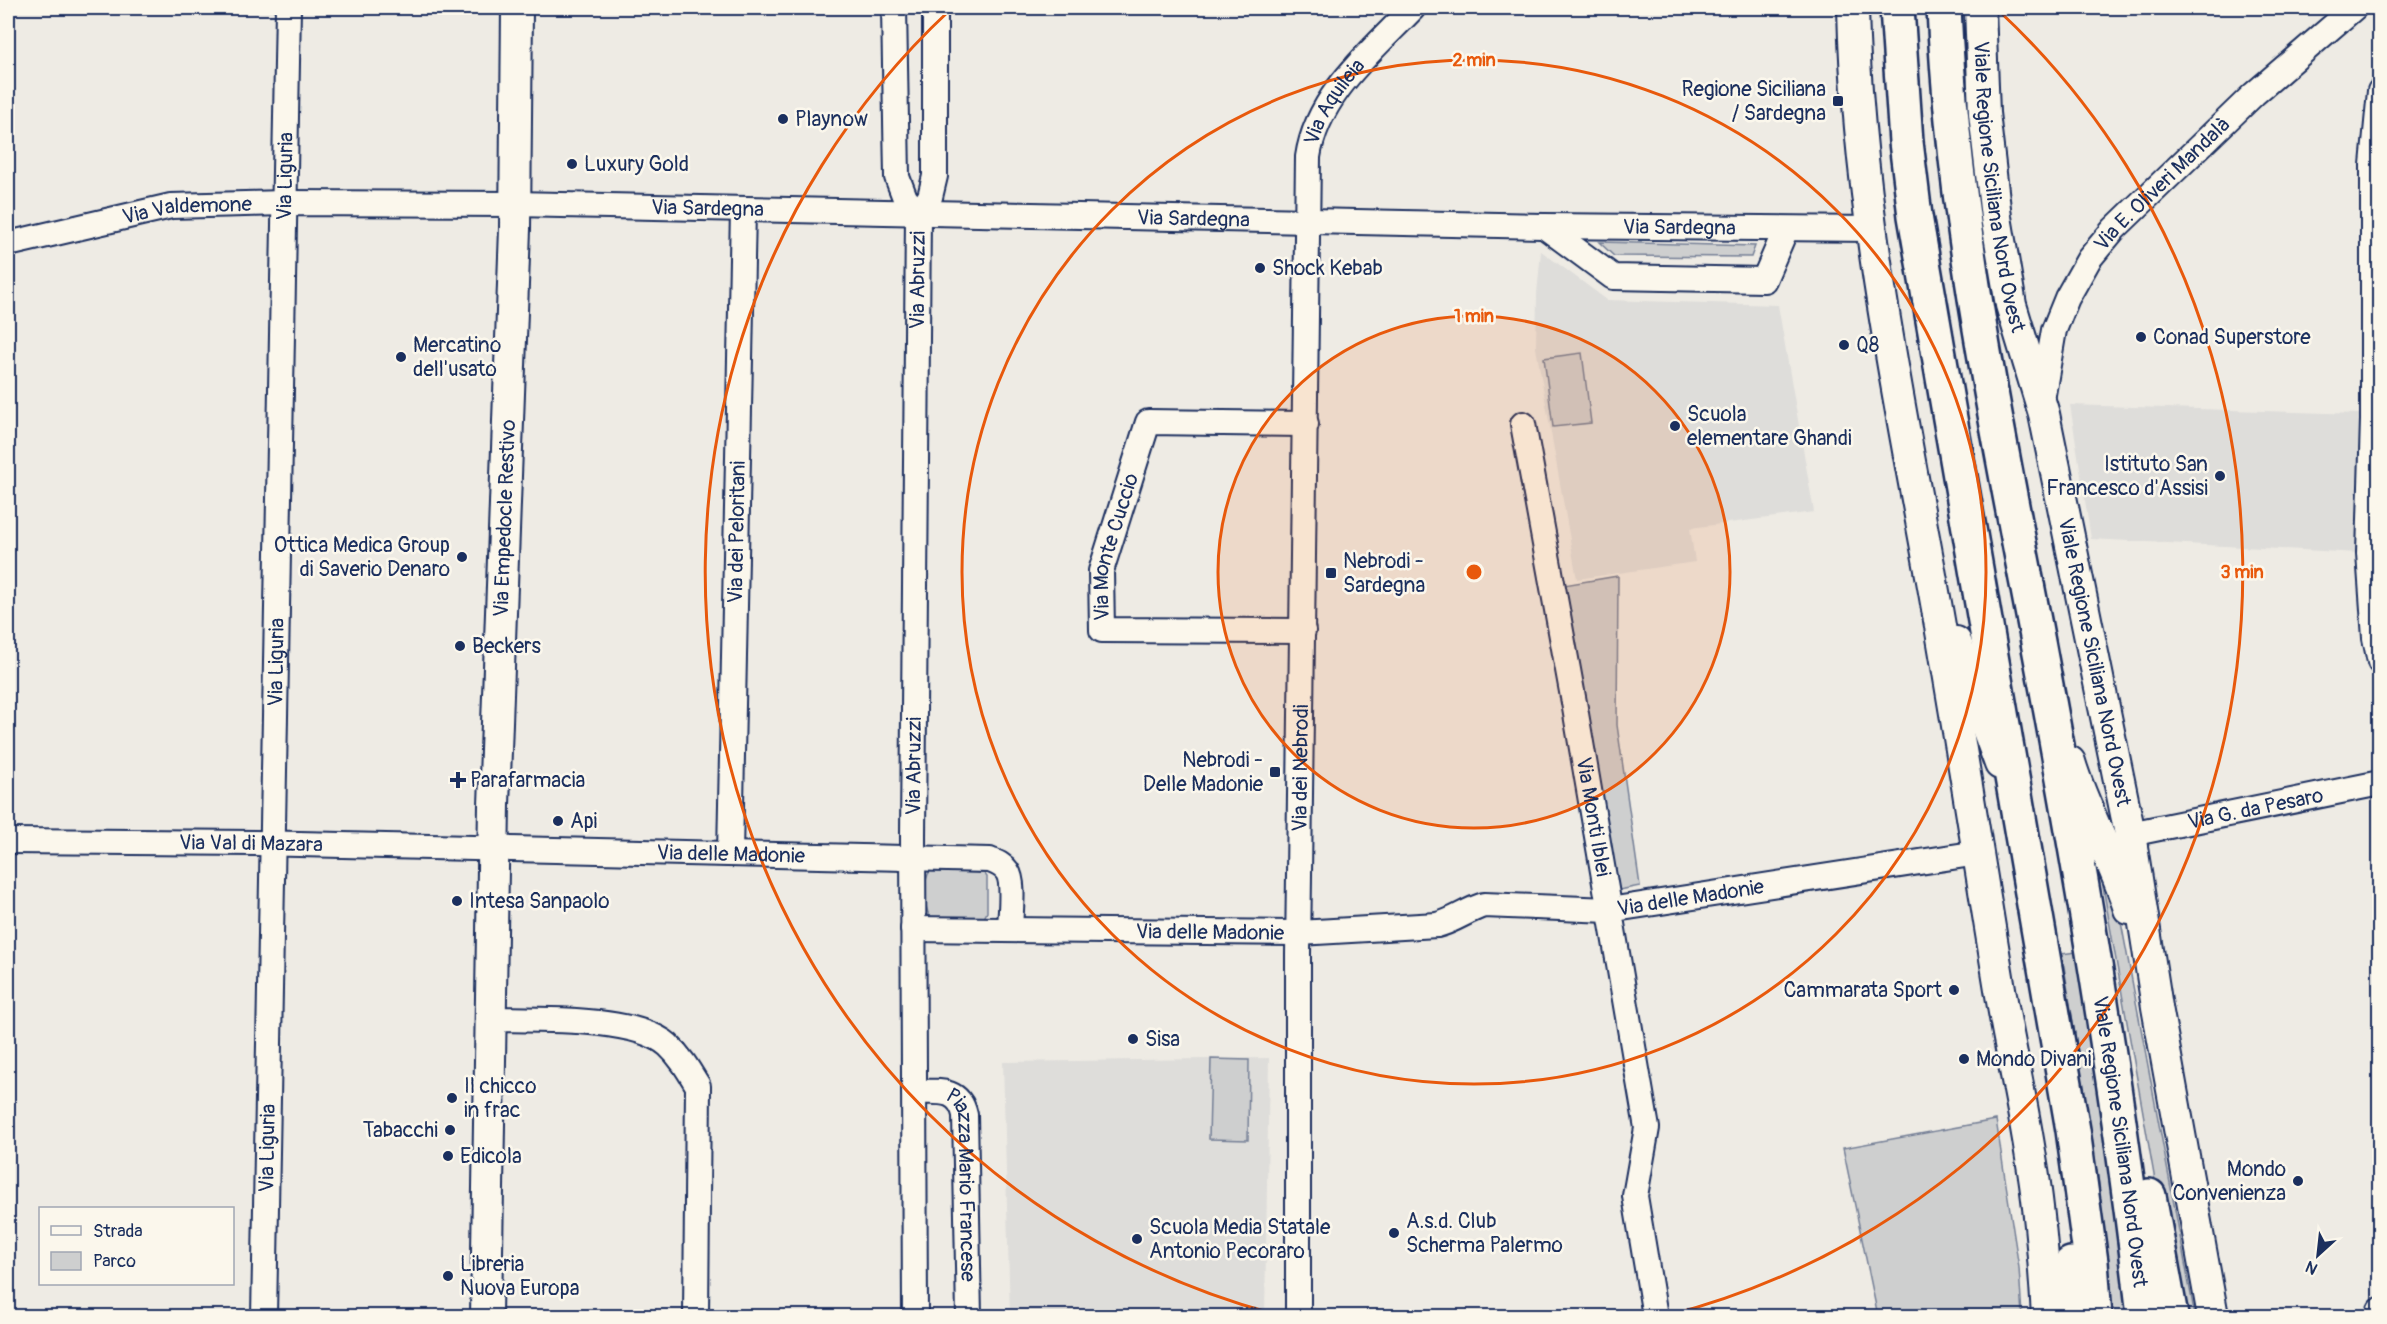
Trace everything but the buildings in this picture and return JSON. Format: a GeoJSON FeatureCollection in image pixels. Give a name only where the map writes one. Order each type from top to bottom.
{"type":"FeatureCollection","features":[{"type":"Feature","properties":{"kind":"main road"},"geometry":{"type":"LineString","coordinates":[[1897,8],[1900,73],[1915,216],[2073,1130],[2091,1262],[2095,1317]]}},
{"type":"Feature","properties":{"kind":"main road","name":"Viale Regione Siciliana Nord Ovest"},"geometry":{"type":"LineString","coordinates":[[1944,8],[1950,113],[1962,220],[2102,1002],[2134,1228],[2144,1317]]}},
{"type":"Feature","properties":{"kind":"main road"},"geometry":{"type":"LineString","coordinates":[[2102,1002],[2155,1221],[2171,1317]]}},
{"type":"Feature","properties":{"kind":"main road"},"geometry":{"type":"LineString","coordinates":[[2071,1317],[2073,1130]]}},
{"type":"Feature","properties":{"kind":"street","name":"Via Liguria"},"geometry":{"type":"LineString","coordinates":[[264,1317],[288,8]]}},
{"type":"Feature","properties":{"kind":"street","name":"Via Empedocle Restivo"},"geometry":{"type":"LineString","coordinates":[[486,1317],[493,849],[515,204],[517,8]]}},
{"type":"Feature","properties":{"kind":"street","name":"Via Abruzzi"},"geometry":{"type":"LineString","coordinates":[[894,8],[897,177],[905,198],[918,214]]}},
{"type":"Feature","properties":{"kind":"street","name":"Via Abruzzi"},"geometry":{"type":"LineString","coordinates":[[915,1317],[913,858],[918,214],[930,197],[935,176],[935,8]]}},
{"type":"Feature","properties":{"kind":"street","name":"Via Aquileia"},"geometry":{"type":"LineString","coordinates":[[1308,220],[1308,157],[1310,142],[1320,116],[1341,85],[1413,8]]}},
{"type":"Feature","properties":{"kind":"street"},"geometry":{"type":"LineString","coordinates":[[1853,8],[1855,74],[1872,229],[1901,417],[1926,545],[2032,1160],[2044,1253],[2047,1317]]}},
{"type":"Feature","properties":{"kind":"street","name":"Viale Regione Siciliana Nord Ovest"},"geometry":{"type":"LineString","coordinates":[[1980,8],[1984,113],[1996,217],[2011,305],[2041,405],[2130,834],[2157,1007],[2213,1317]]}},
{"type":"Feature","properties":{"kind":"street","name":"Via E. Oliveri Mandalà"},"geometry":{"type":"LineString","coordinates":[[2041,405],[2054,330],[2067,298],[2089,259],[2114,229],[2254,94],[2354,8]]}},
{"type":"Feature","properties":{"kind":"street"},"geometry":{"type":"LineString","coordinates":[[2379,91],[2373,165],[2376,312],[2369,553],[2379,662]]}},
{"type":"Feature","properties":{"kind":"street","name":"Via Valdemone"},"geometry":{"type":"LineString","coordinates":[[8,244],[171,206],[284,203],[515,204]]}},
{"type":"Feature","properties":{"kind":"street","name":"Via Sardegna"},"geometry":{"type":"LineString","coordinates":[[515,204],[1544,226],[1872,229]]}},
{"type":"Feature","properties":{"kind":"street","name":"Via dei Peloritani"},"geometry":{"type":"LineString","coordinates":[[730,854],[743,210]]}},
{"type":"Feature","properties":{"kind":"street","name":"Via dei Nebrodi"},"geometry":{"type":"LineString","coordinates":[[1298,1317],[1299,933],[1308,220]]}},
{"type":"Feature","properties":{"kind":"street"},"geometry":{"type":"LineString","coordinates":[[1544,226],[1613,277],[1764,280],[1786,229]]}},
{"type":"Feature","properties":{"kind":"street","name":"Via Monte Cuccio"},"geometry":{"type":"LineString","coordinates":[[1304,631],[1102,630],[1101,571],[1148,422],[1306,424]]}},
{"type":"Feature","properties":{"kind":"street","name":"Via Monti Iblei"},"geometry":{"type":"LineString","coordinates":[[1523,424],[1575,708],[1647,1128],[1635,1196],[1655,1317]]}},
{"type":"Feature","properties":{"kind":"street"},"geometry":{"type":"LineString","coordinates":[[1926,545],[1941,602],[2018,817]]}},
{"type":"Feature","properties":{"kind":"street"},"geometry":{"type":"LineString","coordinates":[[2045,681],[2072,771],[2124,892],[2157,1007]]}},
{"type":"Feature","properties":{"kind":"street","name":"Via G. da Pesaro"},"geometry":{"type":"LineString","coordinates":[[2130,834],[2379,783]]}},
{"type":"Feature","properties":{"kind":"street","name":"Via Val di Mazara"},"geometry":{"type":"LineString","coordinates":[[8,841],[493,849]]}},
{"type":"Feature","properties":{"kind":"street","name":"Via delle Madonie"},"geometry":{"type":"LineString","coordinates":[[493,849],[990,860],[1001,865],[1008,872],[1011,881],[1010,930],[1299,933],[1437,925],[1451,921],[1471,909],[1484,905],[1609,910],[1978,853]]}},
{"type":"Feature","properties":{"kind":"street"},"geometry":{"type":"LineString","coordinates":[[913,929],[1010,930]]}},
{"type":"Feature","properties":{"kind":"street"},"geometry":{"type":"LineString","coordinates":[[491,1019],[612,1024],[638,1029],[666,1044],[685,1063],[698,1086],[696,1317]]}},
{"type":"Feature","properties":{"kind":"street","name":"Piazza Mario Francese"},"geometry":{"type":"LineString","coordinates":[[914,1092],[944,1092],[956,1096],[962,1103],[965,1115],[969,1317]]}},
{"type":"Feature","properties":{"kind":"street"},"geometry":{"type":"LineString","coordinates":[[2379,1310],[2379,1317]]}},
{"type":"Feature","properties":{"kind":"shaded area","name":"Scuola elementare Ghandi"},"geometry":{"type":"Polygon","coordinates":[[[1541,251],[1607,300],[1778,305],[1814,512],[1690,528],[1695,562],[1577,579],[1536,348],[1541,251]]]}},
{"type":"Feature","properties":{"kind":"shaded area","name":"Istituto San Francesco d'Assisi"},"geometry":{"type":"Polygon","coordinates":[[[2070,405],[2359,414],[2359,553],[2091,539],[2070,405]]]}},
{"type":"Feature","properties":{"kind":"shaded area","name":"Scuola Media Statale Antonio Pecoraro"},"geometry":{"type":"Polygon","coordinates":[[[1269,1058],[1265,1316],[1010,1316],[1003,1062],[1269,1058]]]}},
{"type":"Feature","properties":{"kind":"green space"},"geometry":{"type":"Polygon","coordinates":[[[1599,242],[1755,246],[1751,257],[1614,256],[1599,242]]]}},
{"type":"Feature","properties":{"kind":"green space"},"geometry":{"type":"Polygon","coordinates":[[[1582,353],[1591,423],[1553,427],[1544,358],[1582,353]]]}},
{"type":"Feature","properties":{"kind":"green space"},"geometry":{"type":"Polygon","coordinates":[[[1618,576],[1617,725],[1640,886],[1619,890],[1617,880],[1612,878],[1558,586],[1618,576]]]}},
{"type":"Feature","properties":{"kind":"green space"},"geometry":{"type":"Polygon","coordinates":[[[930,871],[984,873],[987,877],[987,912],[984,918],[930,917],[925,894],[930,871]]]}},
{"type":"Feature","properties":{"kind":"green space"},"geometry":{"type":"Polygon","coordinates":[[[2102,881],[2115,890],[2195,1316],[2179,1316],[2102,881]]]}},
{"type":"Feature","properties":{"kind":"green space"},"geometry":{"type":"Polygon","coordinates":[[[2076,952],[2097,1066],[2114,1186],[2128,1316],[2111,1316],[2099,1184],[2062,954],[2076,952]]]}},
{"type":"Feature","properties":{"kind":"green space"},"geometry":{"type":"Polygon","coordinates":[[[1211,1059],[1249,1060],[1248,1140],[1209,1139],[1211,1059]]]}},
{"type":"Feature","properties":{"kind":"green space"},"geometry":{"type":"Polygon","coordinates":[[[1996,1120],[2019,1268],[2022,1316],[1878,1316],[1843,1148],[1996,1120]]]}},
{"type":"Feature","properties":{"kind":"place","name":"Regione Siciliana / Sardegna"},"geometry":{"type":"Point","coordinates":[1838,101]}},
{"type":"Feature","properties":{"kind":"place","name":"Playnow"},"geometry":{"type":"Point","coordinates":[783,119]}},
{"type":"Feature","properties":{"kind":"place","name":"Luxury Gold"},"geometry":{"type":"Point","coordinates":[572,164]}},
{"type":"Feature","properties":{"kind":"place","name":"Shock Kebab"},"geometry":{"type":"Point","coordinates":[1260,268]}},
{"type":"Feature","properties":{"kind":"place","name":"Conad Superstore"},"geometry":{"type":"Point","coordinates":[2141,337]}},
{"type":"Feature","properties":{"kind":"place","name":"Q8"},"geometry":{"type":"Point","coordinates":[1844,345]}},
{"type":"Feature","properties":{"kind":"place","name":"Mercatino dell'usato"},"geometry":{"type":"Point","coordinates":[401,357]}},
{"type":"Feature","properties":{"kind":"place","name":"Scuola elementare Ghandi"},"geometry":{"type":"Point","coordinates":[1675,426]}},
{"type":"Feature","properties":{"kind":"place","name":"Istituto San Francesco d'Assisi"},"geometry":{"type":"Point","coordinates":[2220,476]}},
{"type":"Feature","properties":{"kind":"place","name":"Ottica Medica Group di Saverio Denaro"},"geometry":{"type":"Point","coordinates":[462,557]}},
{"type":"Feature","properties":{"kind":"place","name":"Nebrodi - Sardegna"},"geometry":{"type":"Point","coordinates":[1331,573]}},
{"type":"Feature","properties":{"kind":"place","name":"Beckers"},"geometry":{"type":"Point","coordinates":[460,646]}},
{"type":"Feature","properties":{"kind":"place","name":"Nebrodi - Delle Madonie"},"geometry":{"type":"Point","coordinates":[1275,772]}},
{"type":"Feature","properties":{"kind":"place","name":"Parafarmacia"},"geometry":{"type":"Point","coordinates":[458,780]}},
{"type":"Feature","properties":{"kind":"place","name":"Api"},"geometry":{"type":"Point","coordinates":[558,821]}},
{"type":"Feature","properties":{"kind":"place","name":"Intesa Sanpaolo"},"geometry":{"type":"Point","coordinates":[457,901]}},
{"type":"Feature","properties":{"kind":"place","name":"Cammarata Sport"},"geometry":{"type":"Point","coordinates":[1954,990]}},
{"type":"Feature","properties":{"kind":"place","name":"Sisa"},"geometry":{"type":"Point","coordinates":[1133,1039]}},
{"type":"Feature","properties":{"kind":"place","name":"Mondo Divani"},"geometry":{"type":"Point","coordinates":[1964,1059]}},
{"type":"Feature","properties":{"kind":"place","name":"Il chicco in frac"},"geometry":{"type":"Point","coordinates":[452,1098]}},
{"type":"Feature","properties":{"kind":"place","name":"Tabacchi"},"geometry":{"type":"Point","coordinates":[450,1130]}},
{"type":"Feature","properties":{"kind":"place","name":"Edicola"},"geometry":{"type":"Point","coordinates":[448,1156]}},
{"type":"Feature","properties":{"kind":"place","name":"Mondo Convenienza"},"geometry":{"type":"Point","coordinates":[2298,1181]}},
{"type":"Feature","properties":{"kind":"place","name":"A.s.d. Club Scherma Palermo"},"geometry":{"type":"Point","coordinates":[1394,1233]}},
{"type":"Feature","properties":{"kind":"place","name":"Scuola Media Statale Antonio Pecoraro"},"geometry":{"type":"Point","coordinates":[1137,1239]}},
{"type":"Feature","properties":{"kind":"place","name":"Libreria Nuova Europa"},"geometry":{"type":"Point","coordinates":[448,1276]}}]}
